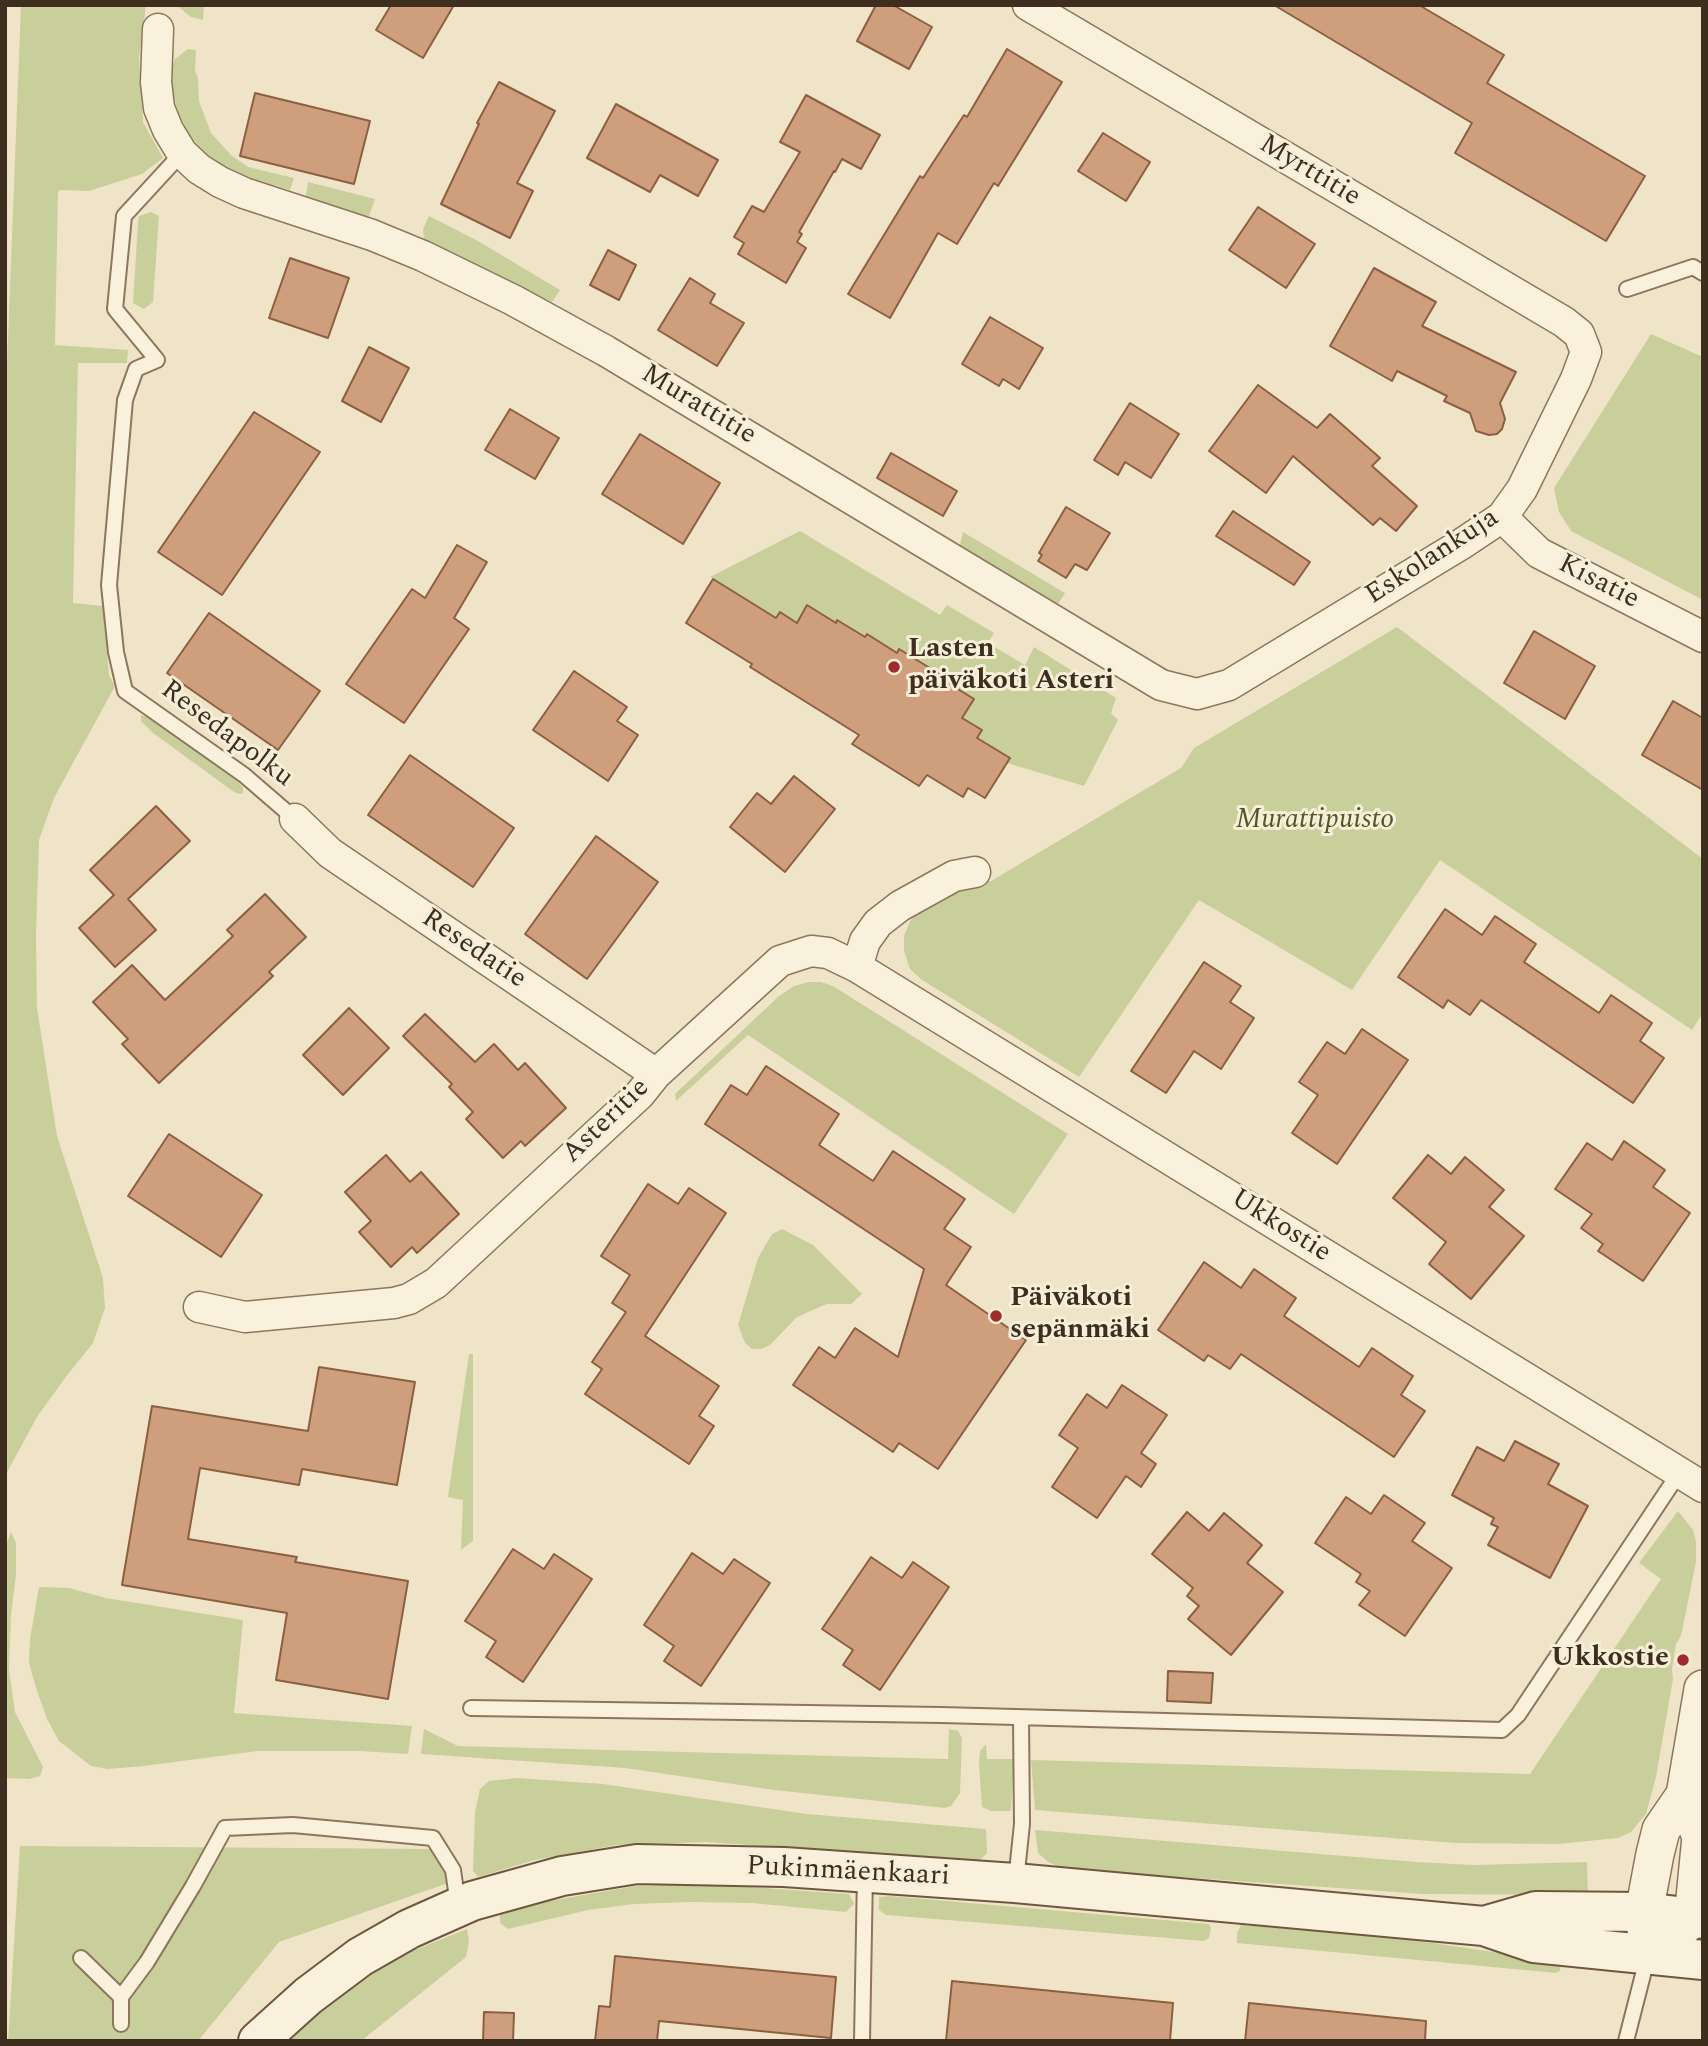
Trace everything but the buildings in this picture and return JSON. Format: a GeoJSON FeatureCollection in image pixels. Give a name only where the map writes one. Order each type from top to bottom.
{"type":"FeatureCollection","features":[{"type":"Feature","properties":{"kind":"main road","name":"Pukinmäenkaari"},"geometry":{"type":"LineString","coordinates":[[258,2041],[308,1996],[360,1957],[409,1929],[458,1906],[562,1876],[637,1864],[784,1867],[1016,1883],[1483,1926],[1534,1943],[1703,1960]]}},
{"type":"Feature","properties":{"kind":"main road","name":"Pukinmäenkaari"},"geometry":{"type":"LineString","coordinates":[[1483,1926],[1536,1911],[1644,1912],[1698,1918]]}},
{"type":"Feature","properties":{"kind":"street","name":"Myrttitie"},"geometry":{"type":"LineString","coordinates":[[1028,5],[1563,322],[1579,334],[1584,344]]}},
{"type":"Feature","properties":{"kind":"street","name":"Murattitie"},"geometry":{"type":"LineString","coordinates":[[158,29],[156,82],[159,108],[168,130],[183,153],[199,169],[244,192],[372,235],[423,256],[513,300],[606,351],[1161,685],[1197,694]]}},
{"type":"Feature","properties":{"kind":"street","name":"Eskolankuja"},"geometry":{"type":"LineString","coordinates":[[1197,694],[1229,685],[1450,552],[1502,517],[1522,489],[1576,379],[1585,360],[1584,344]]}},
{"type":"Feature","properties":{"kind":"street","name":"Kisatie"},"geometry":{"type":"LineString","coordinates":[[1502,517],[1539,553],[1703,637]]}},
{"type":"Feature","properties":{"kind":"street","name":"Resedatie"},"geometry":{"type":"LineString","coordinates":[[295,819],[330,853],[656,1074]]}},
{"type":"Feature","properties":{"kind":"street"},"geometry":{"type":"LineString","coordinates":[[857,967],[865,941],[878,923],[900,906],[954,876],[975,872]]}},
{"type":"Feature","properties":{"kind":"street","name":"Asteritie"},"geometry":{"type":"LineString","coordinates":[[199,1307],[245,1317],[394,1303],[409,1299],[436,1283],[640,1094],[656,1074],[780,961],[811,951],[828,953],[857,967]]}},
{"type":"Feature","properties":{"kind":"street","name":"Ukkostie"},"geometry":{"type":"LineString","coordinates":[[857,967],[1691,1480]]}},
{"type":"Feature","properties":{"kind":"street"},"geometry":{"type":"LineString","coordinates":[[1685,1795],[1701,1837],[1698,1918],[1649,1954],[1644,1912],[1661,1830],[1685,1795],[1703,1689]]}},
{"type":"Feature","properties":{"kind":"lane","name":"Resedapolku"},"geometry":{"type":"LineString","coordinates":[[183,153],[124,216],[115,309],[157,360],[136,369],[125,400],[109,585],[117,652],[125,691],[244,775],[295,819]]}},
{"type":"Feature","properties":{"kind":"lane"},"geometry":{"type":"LineString","coordinates":[[1627,289],[1693,267],[1703,273]]}},
{"type":"Feature","properties":{"kind":"lane"},"geometry":{"type":"LineString","coordinates":[[471,1709],[914,1715],[1502,1730],[1518,1715],[1691,1480]]}},
{"type":"Feature","properties":{"kind":"lane"},"geometry":{"type":"LineString","coordinates":[[1016,1883],[1022,1824],[1021,1718]]}},
{"type":"Feature","properties":{"kind":"lane"},"geometry":{"type":"LineString","coordinates":[[121,2024],[121,1997],[147,1962],[225,1828],[293,1825],[433,1838],[453,1870],[458,1906]]}},
{"type":"Feature","properties":{"kind":"lane"},"geometry":{"type":"LineString","coordinates":[[862,2041],[865,1873]]}},
{"type":"Feature","properties":{"kind":"lane"},"geometry":{"type":"LineString","coordinates":[[1626,2041],[1649,1954]]}},
{"type":"Feature","properties":{"kind":"lane"},"geometry":{"type":"LineString","coordinates":[[80,1958],[121,1997]]}},
{"type":"Feature","properties":{"kind":"green space"},"geometry":{"type":"Polygon","coordinates":[[[21,5],[146,5],[139,58],[143,122],[163,158],[142,174],[89,191],[58,192],[55,345],[128,350],[127,363],[78,363],[73,603],[103,606],[109,675],[115,686],[54,798],[39,840],[36,935],[37,1008],[57,1136],[103,1278],[105,1308],[93,1343],[37,1417],[5,1476],[5,415],[21,5]]]}},
{"type":"Feature","properties":{"kind":"green space"},"geometry":{"type":"Polygon","coordinates":[[[176,5],[204,5],[203,20],[191,17],[176,5]]]}},
{"type":"Feature","properties":{"kind":"green space"},"geometry":{"type":"Polygon","coordinates":[[[188,49],[196,50],[195,71],[199,101],[211,133],[231,155],[248,167],[294,178],[290,190],[242,175],[221,165],[204,152],[189,135],[178,112],[171,87],[175,59],[188,49]]]}},
{"type":"Feature","properties":{"kind":"green space"},"geometry":{"type":"Polygon","coordinates":[[[308,182],[375,199],[368,219],[306,196],[308,182]]]}},
{"type":"Feature","properties":{"kind":"green space"},"geometry":{"type":"Polygon","coordinates":[[[151,212],[159,216],[153,302],[144,309],[133,303],[138,223],[139,216],[151,212]]]}},
{"type":"Feature","properties":{"kind":"green space"},"geometry":{"type":"Polygon","coordinates":[[[429,216],[478,241],[560,290],[552,302],[424,241],[423,229],[429,216]]]}},
{"type":"Feature","properties":{"kind":"green space"},"geometry":{"type":"Polygon","coordinates":[[[1651,334],[1703,357],[1703,600],[1571,531],[1559,512],[1554,488],[1651,334]]]}},
{"type":"Feature","properties":{"kind":"green space"},"geometry":{"type":"Polygon","coordinates":[[[800,531],[940,615],[947,605],[994,633],[988,643],[1025,665],[1034,647],[1116,698],[1111,713],[1118,720],[1084,786],[1007,763],[1010,758],[977,738],[982,730],[962,718],[974,699],[945,681],[946,678],[899,650],[897,653],[867,634],[855,652],[839,642],[848,627],[838,620],[836,623],[807,605],[797,623],[780,612],[776,618],[710,577],[800,531]]]}},
{"type":"Feature","properties":{"kind":"green space"},"geometry":{"type":"Polygon","coordinates":[[[963,532],[1065,593],[1058,604],[960,545],[963,532]]]}},
{"type":"Feature","properties":{"kind":"green space","name":"Murattipuisto"},"geometry":{"type":"Polygon","coordinates":[[[1397,627],[1703,859],[1703,1013],[1692,1030],[1440,860],[1352,990],[1199,900],[1079,1077],[922,980],[910,969],[904,951],[904,936],[910,921],[924,906],[967,881],[991,881],[1181,768],[1194,748],[1397,627]]]}},
{"type":"Feature","properties":{"kind":"green space"},"geometry":{"type":"Polygon","coordinates":[[[141,715],[235,778],[243,788],[243,793],[234,792],[153,733],[141,721],[141,715]]]}},
{"type":"Feature","properties":{"kind":"green space"},"geometry":{"type":"Polygon","coordinates":[[[809,982],[833,986],[1068,1134],[1014,1214],[748,1035],[676,1101],[675,1094],[779,996],[794,986],[809,982]]]}},
{"type":"Feature","properties":{"kind":"green space"},"geometry":{"type":"Polygon","coordinates":[[[782,1229],[813,1245],[862,1294],[851,1304],[827,1304],[796,1318],[770,1345],[752,1349],[745,1343],[738,1325],[758,1258],[772,1234],[782,1229]]]}},
{"type":"Feature","properties":{"kind":"green space"},"geometry":{"type":"Polygon","coordinates":[[[469,1354],[473,1354],[473,1541],[461,1550],[463,1500],[448,1497],[469,1354]]]}},
{"type":"Feature","properties":{"kind":"green space"},"geometry":{"type":"Polygon","coordinates":[[[1678,1511],[1693,1530],[1696,1562],[1681,1636],[1676,1644],[1673,1679],[1656,1777],[1646,1814],[1631,1832],[1618,1838],[1558,1844],[1455,1843],[1035,1810],[1031,1760],[1530,1774],[1661,1579],[1639,1563],[1678,1511]]]}},
{"type":"Feature","properties":{"kind":"green space"},"geometry":{"type":"Polygon","coordinates":[[[11,1532],[16,1543],[16,1575],[9,1669],[15,1712],[43,1767],[40,1776],[29,1779],[5,1778],[5,1548],[11,1532]]]}},
{"type":"Feature","properties":{"kind":"green space"},"geometry":{"type":"Polygon","coordinates":[[[39,1587],[69,1588],[106,1598],[243,1620],[234,1713],[412,1726],[408,1754],[258,1751],[144,1766],[108,1769],[91,1766],[59,1741],[47,1719],[37,1691],[29,1663],[30,1639],[39,1587]]]}},
{"type":"Feature","properties":{"kind":"green space"},"geometry":{"type":"Polygon","coordinates":[[[424,1729],[458,1746],[948,1759],[949,1729],[958,1731],[962,1738],[960,1793],[951,1806],[945,1808],[774,1790],[625,1768],[421,1754],[424,1729]]]}},
{"type":"Feature","properties":{"kind":"green space"},"geometry":{"type":"Polygon","coordinates":[[[986,1744],[987,1759],[1014,1759],[1011,1811],[991,1811],[982,1807],[979,1763],[980,1751],[986,1744]]]}},
{"type":"Feature","properties":{"kind":"green space"},"geometry":{"type":"Polygon","coordinates":[[[517,1778],[603,1784],[807,1814],[986,1829],[987,1853],[979,1861],[706,1842],[617,1845],[535,1860],[478,1877],[473,1871],[475,1812],[480,1789],[489,1781],[517,1778]]]}},
{"type":"Feature","properties":{"kind":"green space"},"geometry":{"type":"Polygon","coordinates":[[[1035,1830],[1416,1862],[1473,1865],[1587,1862],[1588,1895],[1423,1894],[1065,1869],[1048,1862],[1038,1853],[1035,1830]]]}},
{"type":"Feature","properties":{"kind":"green space"},"geometry":{"type":"Polygon","coordinates":[[[20,1846],[438,1849],[457,1880],[279,1942],[198,2041],[8,2041],[20,1846]]]}},
{"type":"Feature","properties":{"kind":"green space"},"geometry":{"type":"Polygon","coordinates":[[[692,1883],[849,1894],[854,1904],[846,1912],[752,1903],[634,1904],[588,1910],[508,1929],[500,1923],[500,1915],[544,1902],[635,1886],[692,1883]]]}},
{"type":"Feature","properties":{"kind":"green space"},"geometry":{"type":"Polygon","coordinates":[[[879,1897],[1209,1924],[1211,1928],[1209,1938],[1204,1941],[886,1915],[879,1910],[879,1897]]]}},
{"type":"Feature","properties":{"kind":"green space"},"geometry":{"type":"Polygon","coordinates":[[[1241,1925],[1392,1937],[1561,1962],[1560,1971],[1556,1973],[1237,1943],[1237,1933],[1241,1925]]]}},
{"type":"Feature","properties":{"kind":"green space"},"geometry":{"type":"Polygon","coordinates":[[[467,1929],[469,1941],[466,1957],[361,2041],[287,2041],[324,2008],[366,1978],[405,1954],[467,1929]]]}},
{"type":"Feature","properties":{"kind":"place","name":"Lasten päiväkoti Asteri"},"geometry":{"type":"Point","coordinates":[894,667]}},
{"type":"Feature","properties":{"kind":"place","name":"Päiväkoti sepänmäki"},"geometry":{"type":"Point","coordinates":[996,1316]}},
{"type":"Feature","properties":{"kind":"place","name":"Ukkostie"},"geometry":{"type":"Point","coordinates":[1683,1660]}}]}
